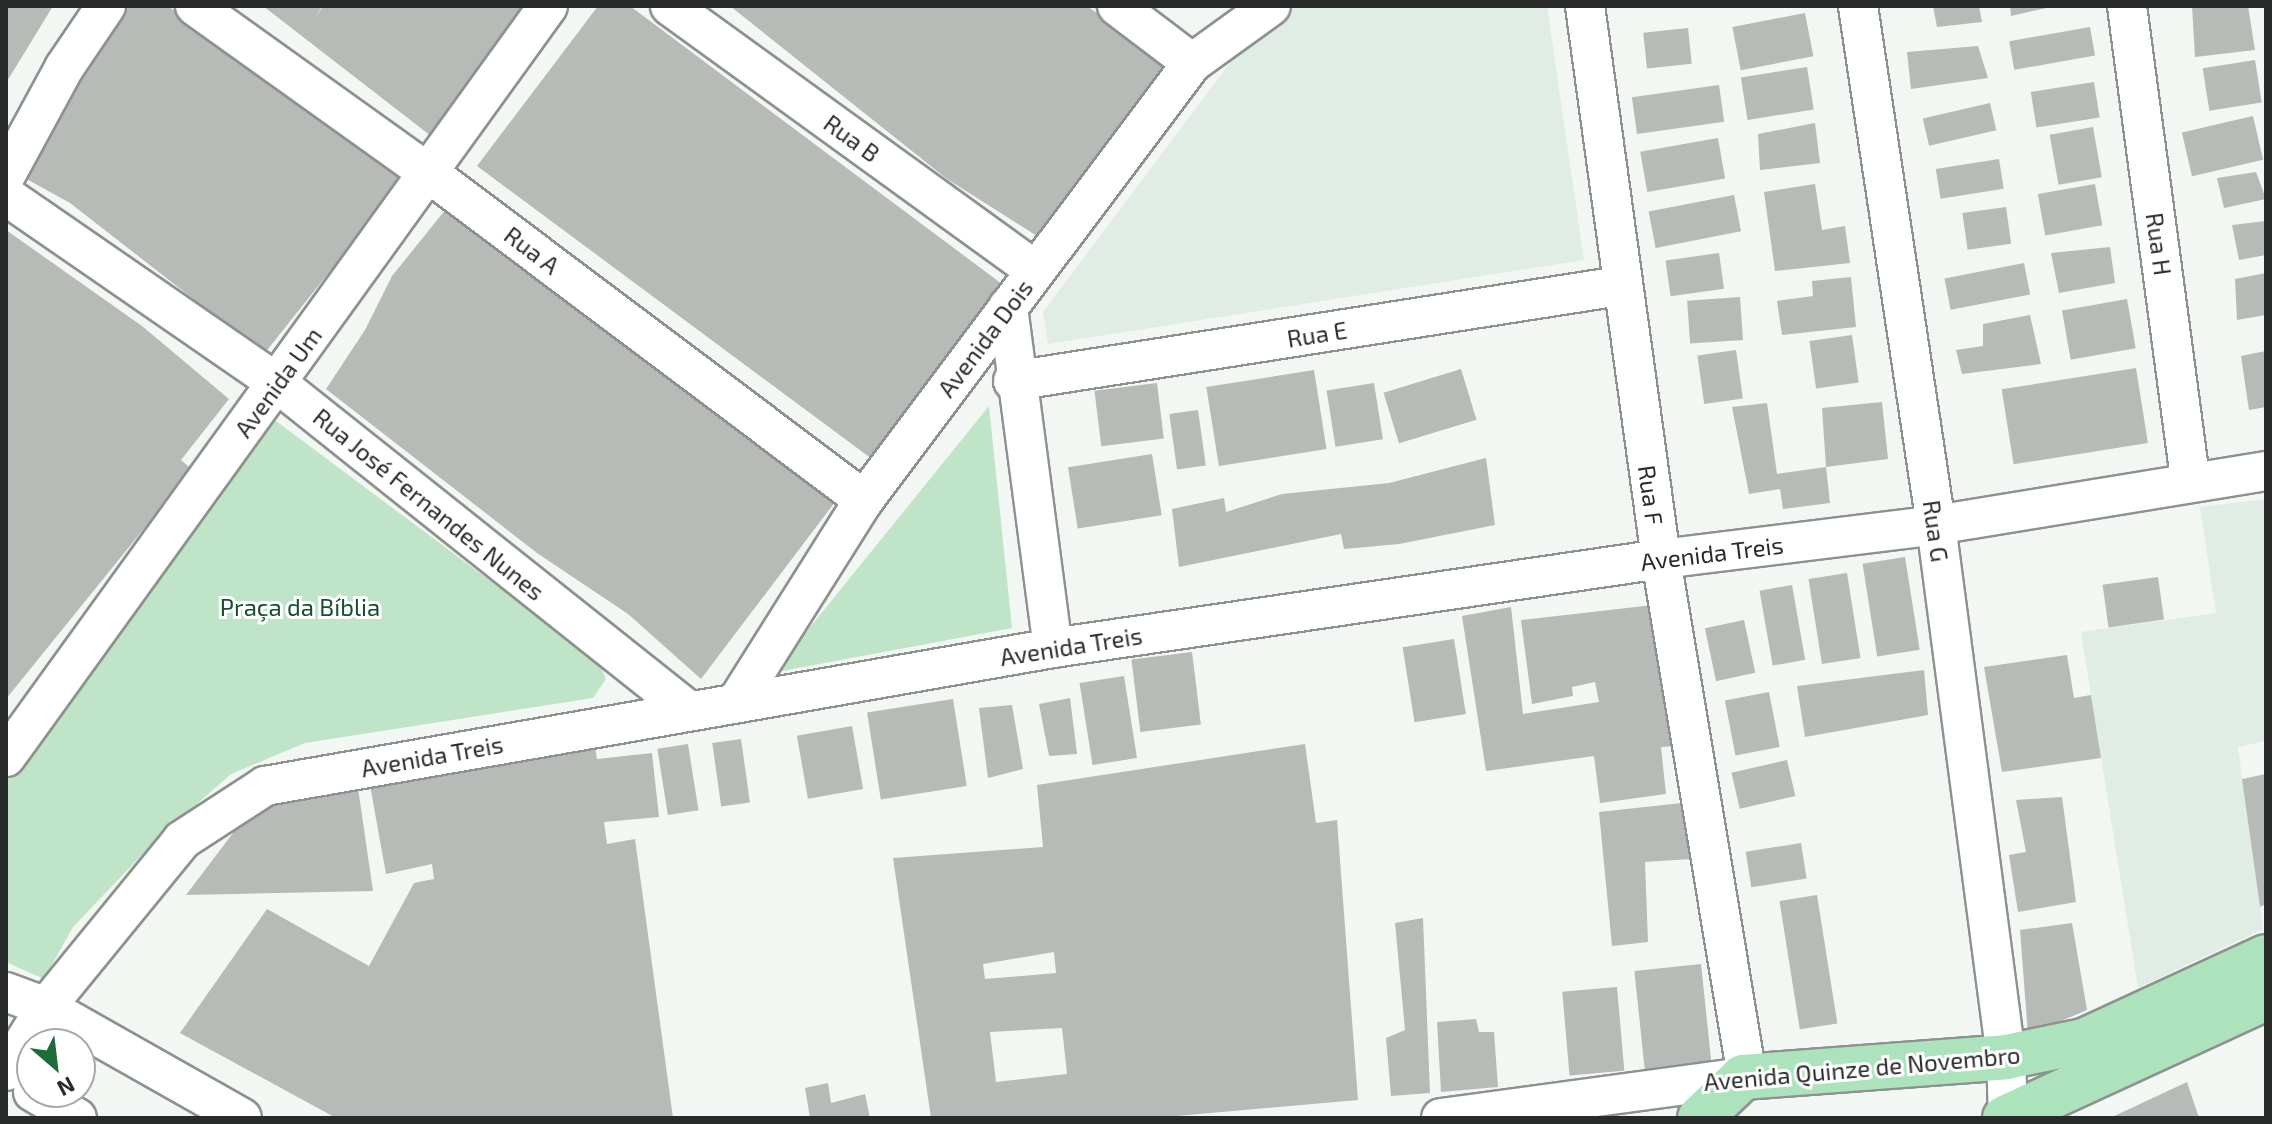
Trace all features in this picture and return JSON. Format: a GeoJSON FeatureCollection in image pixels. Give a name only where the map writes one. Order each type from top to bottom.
{"type":"FeatureCollection","features":[{"type":"Feature","properties":{"kind":"main road","name":"Avenida Quinze de Novembro"},"geometry":{"type":"LineString","coordinates":[[1745,1076],[2006,1057],[2084,1041],[2266,957]]}},
{"type":"Feature","properties":{"kind":"main road"},"geometry":{"type":"LineString","coordinates":[[2007,1118],[2266,998]]}},
{"type":"Feature","properties":{"kind":"main road"},"geometry":{"type":"LineString","coordinates":[[1700,1118],[1745,1076]]}},
{"type":"Feature","properties":{"kind":"street"},"geometry":{"type":"LineString","coordinates":[[6,175],[64,68],[106,6]]}},
{"type":"Feature","properties":{"kind":"street","name":"Rua A"},"geometry":{"type":"LineString","coordinates":[[195,6],[430,174],[864,500]]}},
{"type":"Feature","properties":{"kind":"street","name":"Avenida Um"},"geometry":{"type":"LineString","coordinates":[[6,757],[430,174],[548,6]]}},
{"type":"Feature","properties":{"kind":"street","name":"Rua B"},"geometry":{"type":"LineString","coordinates":[[670,6],[1035,270]]}},
{"type":"Feature","properties":{"kind":"street"},"geometry":{"type":"LineString","coordinates":[[1117,6],[1192,63]]}},
{"type":"Feature","properties":{"kind":"street","name":"Avenida Dois"},"geometry":{"type":"LineString","coordinates":[[736,703],[864,500],[1192,63],[1271,6]]}},
{"type":"Feature","properties":{"kind":"street","name":"Rua F"},"geometry":{"type":"LineString","coordinates":[[1585,6],[1620,286],[1745,1076]]}},
{"type":"Feature","properties":{"kind":"street","name":"Rua G"},"geometry":{"type":"LineString","coordinates":[[1858,6],[1936,525],[2006,1057],[2007,1118]]}},
{"type":"Feature","properties":{"kind":"street","name":"Rua H"},"geometry":{"type":"LineString","coordinates":[[2127,6],[2191,483]]}},
{"type":"Feature","properties":{"kind":"street","name":"Rua José Fernandes Nunes"},"geometry":{"type":"LineString","coordinates":[[6,196],[277,383],[689,711]]}},
{"type":"Feature","properties":{"kind":"street","name":"Rua E"},"geometry":{"type":"LineString","coordinates":[[1013,381],[1620,286]]}},
{"type":"Feature","properties":{"kind":"street"},"geometry":{"type":"LineString","coordinates":[[1008,307],[1013,381],[1053,648]]}},
{"type":"Feature","properties":{"kind":"street","name":"Avenida Treis"},"geometry":{"type":"LineString","coordinates":[[6,1074],[46,1007],[182,840],[265,786],[1053,648],[1661,559],[1936,525],[2266,471]]}},
{"type":"Feature","properties":{"kind":"street"},"geometry":{"type":"LineString","coordinates":[[6,992],[46,1007],[228,1114]]}},
{"type":"Feature","properties":{"kind":"street","name":"Avenida Quinze de Novembro"},"geometry":{"type":"LineString","coordinates":[[1441,1118],[1745,1076]]}},
{"type":"Feature","properties":{"kind":"shaded area"},"geometry":{"type":"Polygon","coordinates":[[[1292,6],[1547,6],[1584,260],[1048,344],[1043,312],[1233,59],[1292,6]]]}},
{"type":"Feature","properties":{"kind":"shaded area"},"geometry":{"type":"Polygon","coordinates":[[[2266,499],[2266,741],[2238,747],[2263,929],[2138,988],[2081,632],[2216,613],[2200,507],[2266,499]]]}},
{"type":"Feature","properties":{"kind":"green space"},"geometry":{"type":"Polygon","coordinates":[[[989,406],[1012,628],[782,671],[790,652],[989,406]]]}},
{"type":"Feature","properties":{"kind":"green space","name":"Praça da Bíblia"},"geometry":{"type":"Polygon","coordinates":[[[276,421],[599,662],[606,679],[593,698],[305,743],[231,774],[158,838],[73,927],[44,979],[6,962],[6,779],[263,429],[276,421]]]}},
{"type":"Feature","properties":{"kind":"building"},"geometry":{"type":"Polygon","coordinates":[[[6,6],[53,6],[6,83],[6,6]]]}},
{"type":"Feature","properties":{"kind":"building"},"geometry":{"type":"Polygon","coordinates":[[[121,6],[168,6],[405,177],[264,354],[70,203],[12,171],[121,6]]]}},
{"type":"Feature","properties":{"kind":"building"},"geometry":{"type":"Polygon","coordinates":[[[263,6],[322,6],[316,17],[323,6],[524,6],[431,136],[263,6]]]}},
{"type":"Feature","properties":{"kind":"building"},"geometry":{"type":"Polygon","coordinates":[[[598,6],[630,6],[1006,287],[872,459],[477,166],[598,6]]]}},
{"type":"Feature","properties":{"kind":"building"},"geometry":{"type":"Polygon","coordinates":[[[730,6],[1087,6],[1169,65],[1037,236],[947,179],[730,6]]]}},
{"type":"Feature","properties":{"kind":"building"},"geometry":{"type":"Polygon","coordinates":[[[1933,6],[1979,6],[1982,22],[1937,27],[1933,6]]]}},
{"type":"Feature","properties":{"kind":"building"},"geometry":{"type":"Polygon","coordinates":[[[2010,6],[2051,6],[2051,7],[2011,16],[2010,6]]]}},
{"type":"Feature","properties":{"kind":"building"},"geometry":{"type":"Polygon","coordinates":[[[2192,6],[2248,6],[2255,50],[2195,57],[2192,6]]]}},
{"type":"Feature","properties":{"kind":"building"},"geometry":{"type":"Polygon","coordinates":[[[1805,13],[1813,56],[1741,70],[1732,27],[1805,13]]]}},
{"type":"Feature","properties":{"kind":"building"},"geometry":{"type":"Polygon","coordinates":[[[2090,27],[2095,56],[2014,70],[2009,41],[2090,27]]]}},
{"type":"Feature","properties":{"kind":"building"},"geometry":{"type":"Polygon","coordinates":[[[1688,28],[1692,64],[1647,69],[1643,33],[1688,28]]]}},
{"type":"Feature","properties":{"kind":"building"},"geometry":{"type":"Polygon","coordinates":[[[1978,46],[1988,78],[1911,89],[1907,52],[1978,46]]]}},
{"type":"Feature","properties":{"kind":"building"},"geometry":{"type":"Polygon","coordinates":[[[2255,60],[2262,102],[2209,111],[2203,68],[2255,60]]]}},
{"type":"Feature","properties":{"kind":"building"},"geometry":{"type":"Polygon","coordinates":[[[1807,67],[1814,109],[1748,120],[1741,77],[1807,67]]]}},
{"type":"Feature","properties":{"kind":"building"},"geometry":{"type":"Polygon","coordinates":[[[2094,82],[2100,118],[2036,128],[2031,92],[2094,82]]]}},
{"type":"Feature","properties":{"kind":"building"},"geometry":{"type":"Polygon","coordinates":[[[1719,85],[1724,122],[1637,134],[1632,97],[1719,85]]]}},
{"type":"Feature","properties":{"kind":"building"},"geometry":{"type":"Polygon","coordinates":[[[1990,103],[1996,130],[1929,146],[1923,119],[1990,103]]]}},
{"type":"Feature","properties":{"kind":"building"},"geometry":{"type":"Polygon","coordinates":[[[2253,116],[2263,160],[2192,176],[2182,132],[2253,116]]]}},
{"type":"Feature","properties":{"kind":"building"},"geometry":{"type":"Polygon","coordinates":[[[1815,123],[1820,163],[1760,170],[1758,134],[1815,123]]]}},
{"type":"Feature","properties":{"kind":"building"},"geometry":{"type":"Polygon","coordinates":[[[2093,127],[2102,177],[2059,185],[2050,135],[2093,127]]]}},
{"type":"Feature","properties":{"kind":"building"},"geometry":{"type":"Polygon","coordinates":[[[1718,138],[1725,178],[1647,192],[1640,152],[1718,138]]]}},
{"type":"Feature","properties":{"kind":"building"},"geometry":{"type":"Polygon","coordinates":[[[1999,159],[2004,189],[1940,199],[1936,169],[1999,159]]]}},
{"type":"Feature","properties":{"kind":"building"},"geometry":{"type":"Polygon","coordinates":[[[2256,172],[2266,199],[2224,208],[2217,178],[2256,172]]]}},
{"type":"Feature","properties":{"kind":"building"},"geometry":{"type":"Polygon","coordinates":[[[1815,184],[1822,230],[1845,226],[1850,263],[1775,271],[1764,192],[1815,184]]]}},
{"type":"Feature","properties":{"kind":"building"},"geometry":{"type":"Polygon","coordinates":[[[2095,184],[2102,225],[2045,235],[2038,194],[2095,184]]]}},
{"type":"Feature","properties":{"kind":"building"},"geometry":{"type":"Polygon","coordinates":[[[1734,195],[1741,231],[1656,248],[1649,212],[1734,195]]]}},
{"type":"Feature","properties":{"kind":"building"},"geometry":{"type":"Polygon","coordinates":[[[2006,207],[2011,244],[1968,250],[1962,213],[2006,207]]]}},
{"type":"Feature","properties":{"kind":"building"},"geometry":{"type":"Polygon","coordinates":[[[446,209],[835,502],[701,679],[628,614],[537,553],[326,389],[365,330],[392,276],[446,209]]]}},
{"type":"Feature","properties":{"kind":"building"},"geometry":{"type":"Polygon","coordinates":[[[2266,221],[2266,255],[2239,260],[2232,225],[2266,221]]]}},
{"type":"Feature","properties":{"kind":"building"},"geometry":{"type":"Polygon","coordinates":[[[6,230],[142,326],[229,399],[181,460],[189,467],[146,526],[6,699],[6,230]]]}},
{"type":"Feature","properties":{"kind":"building"},"geometry":{"type":"Polygon","coordinates":[[[2110,247],[2115,283],[2059,293],[2051,253],[2110,247]]]}},
{"type":"Feature","properties":{"kind":"building"},"geometry":{"type":"Polygon","coordinates":[[[1719,253],[1724,289],[1671,296],[1666,261],[1719,253]]]}},
{"type":"Feature","properties":{"kind":"building"},"geometry":{"type":"Polygon","coordinates":[[[2024,263],[2030,294],[1951,310],[1944,278],[2024,263]]]}},
{"type":"Feature","properties":{"kind":"building"},"geometry":{"type":"Polygon","coordinates":[[[2266,273],[2266,315],[2237,320],[2235,279],[2266,273]]]}},
{"type":"Feature","properties":{"kind":"building"},"geometry":{"type":"Polygon","coordinates":[[[1851,277],[1856,327],[1782,335],[1777,301],[1813,296],[1812,281],[1851,277]]]}},
{"type":"Feature","properties":{"kind":"building"},"geometry":{"type":"Polygon","coordinates":[[[1740,297],[1743,340],[1690,344],[1687,301],[1740,297]]]}},
{"type":"Feature","properties":{"kind":"building"},"geometry":{"type":"Polygon","coordinates":[[[2127,299],[2136,348],[2071,360],[2062,310],[2127,299]]]}},
{"type":"Feature","properties":{"kind":"building"},"geometry":{"type":"Polygon","coordinates":[[[2030,315],[2041,364],[1962,374],[1956,350],[1983,346],[1983,324],[2030,315]]]}},
{"type":"Feature","properties":{"kind":"building"},"geometry":{"type":"Polygon","coordinates":[[[1852,335],[1859,383],[1816,389],[1809,341],[1852,335]]]}},
{"type":"Feature","properties":{"kind":"building"},"geometry":{"type":"Polygon","coordinates":[[[1736,350],[1743,399],[1704,404],[1697,355],[1736,350]]]}},
{"type":"Feature","properties":{"kind":"building"},"geometry":{"type":"Polygon","coordinates":[[[2266,351],[2266,407],[2249,410],[2241,356],[2266,351]]]}},
{"type":"Feature","properties":{"kind":"building"},"geometry":{"type":"Polygon","coordinates":[[[2136,368],[2148,443],[2014,464],[2002,389],[2136,368]]]}},
{"type":"Feature","properties":{"kind":"building"},"geometry":{"type":"Polygon","coordinates":[[[1461,369],[1476,420],[1399,443],[1384,393],[1461,369]]]}},
{"type":"Feature","properties":{"kind":"building"},"geometry":{"type":"Polygon","coordinates":[[[1314,370],[1327,449],[1219,466],[1206,387],[1314,370]]]}},
{"type":"Feature","properties":{"kind":"building"},"geometry":{"type":"Polygon","coordinates":[[[1157,383],[1164,439],[1101,446],[1094,391],[1157,383]]]}},
{"type":"Feature","properties":{"kind":"building"},"geometry":{"type":"Polygon","coordinates":[[[1374,383],[1383,439],[1336,447],[1327,391],[1374,383]]]}},
{"type":"Feature","properties":{"kind":"building"},"geometry":{"type":"Polygon","coordinates":[[[1882,402],[1888,459],[1826,467],[1822,408],[1882,402]]]}},
{"type":"Feature","properties":{"kind":"building"},"geometry":{"type":"Polygon","coordinates":[[[1767,403],[1777,474],[1826,467],[1830,503],[1783,509],[1780,489],[1749,494],[1732,407],[1767,403]]]}},
{"type":"Feature","properties":{"kind":"building"},"geometry":{"type":"Polygon","coordinates":[[[1198,410],[1206,465],[1177,469],[1169,414],[1198,410]]]}},
{"type":"Feature","properties":{"kind":"building"},"geometry":{"type":"Polygon","coordinates":[[[1152,454],[1162,515],[1078,529],[1068,467],[1152,454]]]}},
{"type":"Feature","properties":{"kind":"building"},"geometry":{"type":"Polygon","coordinates":[[[1486,458],[1495,525],[1399,544],[1344,549],[1341,534],[1179,567],[1172,509],[1224,498],[1226,512],[1282,494],[1389,483],[1486,458]]]}},
{"type":"Feature","properties":{"kind":"building"},"geometry":{"type":"Polygon","coordinates":[[[1905,557],[1920,650],[1877,657],[1863,564],[1905,557]]]}},
{"type":"Feature","properties":{"kind":"building"},"geometry":{"type":"Polygon","coordinates":[[[1847,573],[1860,658],[1822,664],[1808,579],[1847,573]]]}},
{"type":"Feature","properties":{"kind":"building"},"geometry":{"type":"Polygon","coordinates":[[[2158,577],[2164,620],[2109,627],[2103,585],[2158,577]]]}},
{"type":"Feature","properties":{"kind":"building"},"geometry":{"type":"Polygon","coordinates":[[[1792,585],[1805,660],[1773,666],[1760,591],[1792,585]]]}},
{"type":"Feature","properties":{"kind":"building"},"geometry":{"type":"Polygon","coordinates":[[[1653,605],[1676,746],[1661,747],[1666,794],[1600,803],[1594,756],[1486,771],[1462,616],[1511,607],[1523,714],[1599,702],[1595,682],[1572,687],[1573,696],[1532,704],[1521,620],[1653,605]]]}},
{"type":"Feature","properties":{"kind":"building"},"geometry":{"type":"Polygon","coordinates":[[[1744,620],[1755,673],[1716,681],[1705,628],[1744,620]]]}},
{"type":"Feature","properties":{"kind":"building"},"geometry":{"type":"Polygon","coordinates":[[[1454,639],[1466,714],[1415,722],[1403,647],[1454,639]]]}},
{"type":"Feature","properties":{"kind":"building"},"geometry":{"type":"Polygon","coordinates":[[[1192,652],[1201,724],[1140,732],[1131,659],[1192,652]]]}},
{"type":"Feature","properties":{"kind":"building"},"geometry":{"type":"Polygon","coordinates":[[[2067,655],[2074,698],[2091,695],[2101,758],[2002,772],[1984,667],[2067,655]]]}},
{"type":"Feature","properties":{"kind":"building"},"geometry":{"type":"Polygon","coordinates":[[[1924,670],[1928,715],[1805,737],[1797,686],[1924,670]]]}},
{"type":"Feature","properties":{"kind":"building"},"geometry":{"type":"Polygon","coordinates":[[[1124,676],[1137,758],[1093,765],[1080,683],[1124,676]]]}},
{"type":"Feature","properties":{"kind":"building"},"geometry":{"type":"Polygon","coordinates":[[[1769,692],[1780,747],[1736,756],[1725,701],[1769,692]]]}},
{"type":"Feature","properties":{"kind":"building"},"geometry":{"type":"Polygon","coordinates":[[[1070,698],[1077,754],[1049,756],[1039,704],[1070,698]]]}},
{"type":"Feature","properties":{"kind":"building"},"geometry":{"type":"Polygon","coordinates":[[[953,699],[967,786],[881,800],[867,713],[953,699]]]}},
{"type":"Feature","properties":{"kind":"building"},"geometry":{"type":"Polygon","coordinates":[[[1012,705],[1023,769],[988,778],[979,708],[1012,705]]]}},
{"type":"Feature","properties":{"kind":"building"},"geometry":{"type":"Polygon","coordinates":[[[852,726],[863,789],[808,799],[797,736],[852,726]]]}},
{"type":"Feature","properties":{"kind":"building"},"geometry":{"type":"Polygon","coordinates":[[[741,739],[750,802],[721,806],[712,743],[741,739]]]}},
{"type":"Feature","properties":{"kind":"building"},"geometry":{"type":"Polygon","coordinates":[[[688,744],[698,810],[668,815],[657,749],[688,744]]]}},
{"type":"Feature","properties":{"kind":"building"},"geometry":{"type":"Polygon","coordinates":[[[1305,744],[1316,823],[1337,820],[1358,1100],[1154,1118],[931,1118],[893,858],[1043,847],[1037,785],[1305,744]],[[1054,952],[983,964],[985,979],[1056,973],[1054,952]],[[1062,1028],[990,1032],[996,1082],[1067,1074],[1062,1028]]]}},
{"type":"Feature","properties":{"kind":"building"},"geometry":{"type":"Polygon","coordinates":[[[595,746],[597,759],[652,753],[659,817],[604,822],[607,844],[635,839],[673,1118],[336,1118],[180,1033],[267,909],[369,966],[414,883],[434,879],[432,864],[386,874],[370,785],[595,746]]]}},
{"type":"Feature","properties":{"kind":"building"},"geometry":{"type":"Polygon","coordinates":[[[1787,760],[1795,796],[1740,809],[1731,773],[1787,760]]]}},
{"type":"Feature","properties":{"kind":"building"},"geometry":{"type":"Polygon","coordinates":[[[2266,774],[2266,904],[2260,907],[2242,779],[2266,774]]]}},
{"type":"Feature","properties":{"kind":"building"},"geometry":{"type":"Polygon","coordinates":[[[358,788],[373,891],[186,895],[236,829],[285,795],[358,788]]]}},
{"type":"Feature","properties":{"kind":"building"},"geometry":{"type":"Polygon","coordinates":[[[2062,797],[2076,902],[2018,912],[2009,855],[2026,852],[2016,800],[2062,797]]]}},
{"type":"Feature","properties":{"kind":"building"},"geometry":{"type":"Polygon","coordinates":[[[1682,803],[1691,859],[1645,862],[1648,942],[1612,946],[1599,812],[1682,803]]]}},
{"type":"Feature","properties":{"kind":"building"},"geometry":{"type":"Polygon","coordinates":[[[1801,843],[1807,879],[1751,887],[1746,852],[1801,843]]]}},
{"type":"Feature","properties":{"kind":"building"},"geometry":{"type":"Polygon","coordinates":[[[1817,895],[1837,1023],[1800,1029],[1779,901],[1817,895]]]}},
{"type":"Feature","properties":{"kind":"building"},"geometry":{"type":"Polygon","coordinates":[[[1423,918],[1430,1093],[1391,1096],[1386,1038],[1405,1030],[1395,923],[1423,918]]]}},
{"type":"Feature","properties":{"kind":"building"},"geometry":{"type":"Polygon","coordinates":[[[2072,923],[2087,1010],[2028,1035],[2020,930],[2072,923]]]}},
{"type":"Feature","properties":{"kind":"building"},"geometry":{"type":"Polygon","coordinates":[[[1701,964],[1711,1062],[1645,1069],[1634,971],[1701,964]]]}},
{"type":"Feature","properties":{"kind":"building"},"geometry":{"type":"Polygon","coordinates":[[[1617,987],[1624,1071],[1570,1075],[1562,992],[1617,987]]]}},
{"type":"Feature","properties":{"kind":"building"},"geometry":{"type":"Polygon","coordinates":[[[1476,1019],[1479,1032],[1494,1032],[1498,1087],[1441,1092],[1437,1022],[1476,1019]]]}},
{"type":"Feature","properties":{"kind":"building"},"geometry":{"type":"Polygon","coordinates":[[[2187,1082],[2199,1118],[2110,1118],[2187,1082]]]}},
{"type":"Feature","properties":{"kind":"building"},"geometry":{"type":"Polygon","coordinates":[[[828,1083],[831,1103],[865,1094],[870,1118],[810,1118],[805,1088],[828,1083]]]}}]}
